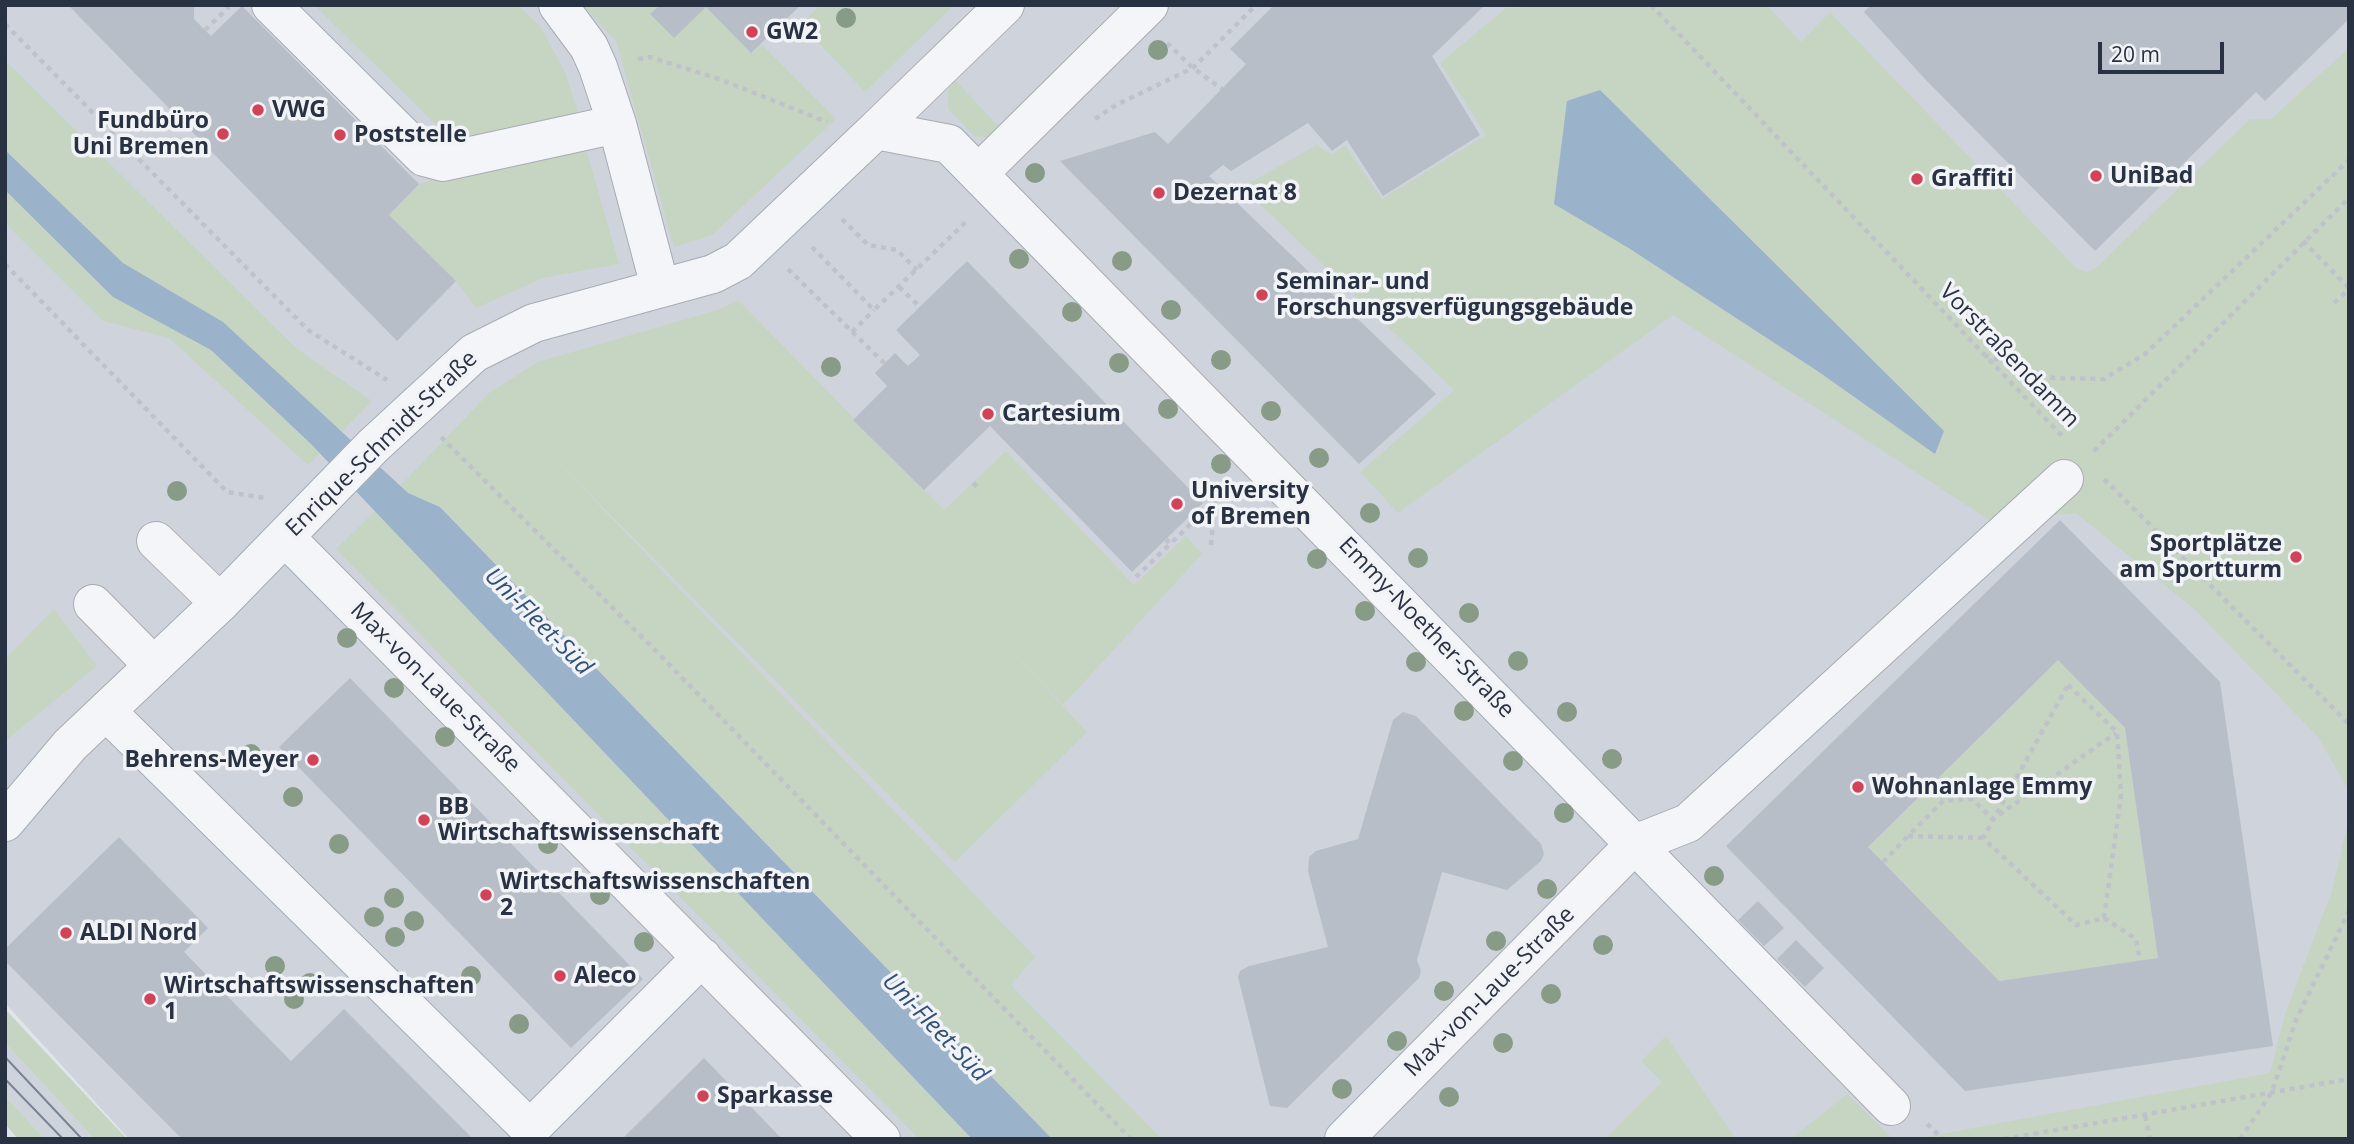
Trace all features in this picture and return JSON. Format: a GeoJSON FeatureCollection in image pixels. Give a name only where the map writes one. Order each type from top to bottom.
{"type":"FeatureCollection","features":[{"type":"Feature","properties":{"kind":"street"},"geometry":{"type":"LineString","coordinates":[[271,5],[424,156],[443,162],[617,124]]}},
{"type":"Feature","properties":{"kind":"street"},"geometry":{"type":"LineString","coordinates":[[558,5],[589,47],[598,67],[617,124],[660,287]]}},
{"type":"Feature","properties":{"kind":"street","name":"Enrique-Schmidt-Straße"},"geometry":{"type":"LineString","coordinates":[[5,822],[71,745],[220,603],[373,446],[474,352],[496,339],[534,323],[713,274],[738,261],[813,192],[1005,5]]}},
{"type":"Feature","properties":{"kind":"street"},"geometry":{"type":"LineString","coordinates":[[872,134],[949,144],[979,173],[1144,10]]}},
{"type":"Feature","properties":{"kind":"street","name":"Emmy-Noether-Straße"},"geometry":{"type":"LineString","coordinates":[[979,173],[1891,1106]]}},
{"type":"Feature","properties":{"kind":"street"},"geometry":{"type":"LineString","coordinates":[[1636,844],[1688,822],[2081,470]]}},
{"type":"Feature","properties":{"kind":"street","name":"Max-von-Laue-Straße"},"geometry":{"type":"LineString","coordinates":[[285,537],[881,1139]]}},
{"type":"Feature","properties":{"kind":"street"},"geometry":{"type":"LineString","coordinates":[[156,541],[220,603]]}},
{"type":"Feature","properties":{"kind":"street"},"geometry":{"type":"LineString","coordinates":[[93,604],[153,665]]}},
{"type":"Feature","properties":{"kind":"street"},"geometry":{"type":"LineString","coordinates":[[106,711],[530,1129],[702,957]]}},
{"type":"Feature","properties":{"kind":"street","name":"Enrique-Schmidt-Straße"},"geometry":{"type":"LineString","coordinates":[[5,794],[71,745]]}},
{"type":"Feature","properties":{"kind":"street","name":"Max-von-Laue-Straße"},"geometry":{"type":"LineString","coordinates":[[1344,1139],[1636,844]]}},
{"type":"Feature","properties":{"kind":"path"},"geometry":{"type":"LineString","coordinates":[[205,30],[231,5]]}},
{"type":"Feature","properties":{"kind":"path"},"geometry":{"type":"LineString","coordinates":[[1193,68],[1256,5]]}},
{"type":"Feature","properties":{"kind":"path","name":"Vorstraßendamm"},"geometry":{"type":"LineString","coordinates":[[1651,5],[2067,441]]}},
{"type":"Feature","properties":{"kind":"path"},"geometry":{"type":"LineString","coordinates":[[1144,10],[1193,68],[1222,89]]}},
{"type":"Feature","properties":{"kind":"path"},"geometry":{"type":"LineString","coordinates":[[5,24],[308,330],[382,375],[659,654],[1131,1139]]}},
{"type":"Feature","properties":{"kind":"path"},"geometry":{"type":"LineString","coordinates":[[598,67],[650,57],[872,134]]}},
{"type":"Feature","properties":{"kind":"path"},"geometry":{"type":"LineString","coordinates":[[1983,354],[2053,378],[2104,379],[2146,354],[2349,160]]}},
{"type":"Feature","properties":{"kind":"path"},"geometry":{"type":"LineString","coordinates":[[813,192],[868,245],[897,250],[917,270]]}},
{"type":"Feature","properties":{"kind":"path"},"geometry":{"type":"LineString","coordinates":[[2349,198],[2081,470],[2349,724]]}},
{"type":"Feature","properties":{"kind":"path"},"geometry":{"type":"LineString","coordinates":[[760,241],[884,364]]}},
{"type":"Feature","properties":{"kind":"path"},"geometry":{"type":"LineString","coordinates":[[2304,241],[2349,289],[2334,303]]}},
{"type":"Feature","properties":{"kind":"path"},"geometry":{"type":"LineString","coordinates":[[5,264],[227,492],[275,499],[285,537]]}},
{"type":"Feature","properties":{"kind":"path"},"geometry":{"type":"LineString","coordinates":[[899,287],[920,307]]}},
{"type":"Feature","properties":{"kind":"path"},"geometry":{"type":"LineString","coordinates":[[852,332],[874,310]]}},
{"type":"Feature","properties":{"kind":"path"},"geometry":{"type":"LineString","coordinates":[[1136,577],[1168,542],[1259,458]]}},
{"type":"Feature","properties":{"kind":"path"},"geometry":{"type":"LineString","coordinates":[[1211,545],[1215,500]]}},
{"type":"Feature","properties":{"kind":"path"},"geometry":{"type":"LineString","coordinates":[[1983,838],[2068,685],[2117,732],[2121,796],[2104,918]]}},
{"type":"Feature","properties":{"kind":"path"},"geometry":{"type":"LineString","coordinates":[[1993,820],[2117,732]]}},
{"type":"Feature","properties":{"kind":"path"},"geometry":{"type":"LineString","coordinates":[[1883,863],[1943,801],[1972,799],[1993,820]]}},
{"type":"Feature","properties":{"kind":"path"},"geometry":{"type":"LineString","coordinates":[[1908,836],[1983,838],[2076,925],[2104,918],[2136,939],[2140,961]]}},
{"type":"Feature","properties":{"kind":"path"},"geometry":{"type":"LineString","coordinates":[[2240,1139],[2272,1092],[2296,1020],[2349,911]]}},
{"type":"Feature","properties":{"kind":"path"},"geometry":{"type":"LineString","coordinates":[[2004,1139],[2349,1079]]}},
{"type":"Feature","properties":{"kind":"path"},"geometry":{"type":"LineString","coordinates":[[2145,1116],[2151,1139]]}},
{"type":"Feature","properties":{"kind":"shaded area","name":"University of Bremen"},"geometry":{"type":"Polygon","coordinates":[[[5,5],[2349,5],[2349,1139],[129,1139],[5,1003],[5,5]]]}},
{"type":"Feature","properties":{"kind":"shaded area"},"geometry":{"type":"Polygon","coordinates":[[[5,1043],[94,1139],[45,1139],[5,1096],[5,1043]]]}},
{"type":"Feature","properties":{"kind":"green space"},"geometry":{"type":"Polygon","coordinates":[[[314,5],[518,5],[540,26],[565,72],[580,119],[458,146],[314,5]]]}},
{"type":"Feature","properties":{"kind":"green space"},"geometry":{"type":"Polygon","coordinates":[[[582,5],[660,5],[651,14],[706,7],[751,53],[761,44],[836,119],[712,235],[674,247],[616,41],[582,5]]]}},
{"type":"Feature","properties":{"kind":"green space"},"geometry":{"type":"Polygon","coordinates":[[[820,5],[954,5],[865,92],[801,24],[820,5]]]}},
{"type":"Feature","properties":{"kind":"green space"},"geometry":{"type":"Polygon","coordinates":[[[1581,5],[1767,5],[1801,42],[1830,12],[2076,268],[2087,272],[2097,267],[2250,119],[2271,119],[2349,48],[2349,791],[2318,737],[2194,609],[2076,513],[1991,521],[1673,315],[1398,513],[1360,472],[1454,390],[1242,187],[1317,145],[1332,155],[1345,145],[1382,199],[1486,135],[1440,63],[1506,8],[1581,5]]]}},
{"type":"Feature","properties":{"kind":"green space"},"geometry":{"type":"Polygon","coordinates":[[[5,60],[296,348],[372,401],[341,432],[223,322],[123,263],[5,150],[5,60]]]}},
{"type":"Feature","properties":{"kind":"green space"},"geometry":{"type":"Polygon","coordinates":[[[956,81],[1002,130],[995,137],[975,137],[948,109],[948,89],[956,81]]]}},
{"type":"Feature","properties":{"kind":"green space"},"geometry":{"type":"Polygon","coordinates":[[[585,145],[619,264],[543,278],[476,308],[456,281],[389,215],[419,184],[451,173],[585,145]]]}},
{"type":"Feature","properties":{"kind":"green space"},"geometry":{"type":"Polygon","coordinates":[[[5,190],[113,297],[211,350],[320,453],[308,465],[169,338],[103,321],[5,223],[5,190]]]}},
{"type":"Feature","properties":{"kind":"green space"},"geometry":{"type":"Polygon","coordinates":[[[738,300],[944,510],[1006,451],[1134,585],[1186,536],[1202,554],[1063,705],[990,628],[1087,732],[955,862],[541,445],[1035,957],[1011,985],[1162,1139],[1052,1139],[441,507],[408,493],[400,486],[490,392],[538,362],[721,309],[738,300]]]}},
{"type":"Feature","properties":{"kind":"green space"},"geometry":{"type":"Polygon","coordinates":[[[375,511],[972,1139],[919,1139],[336,549],[375,511]]]}},
{"type":"Feature","properties":{"kind":"green space"},"geometry":{"type":"Polygon","coordinates":[[[54,609],[97,666],[5,741],[5,659],[54,609]]]}},
{"type":"Feature","properties":{"kind":"green space"},"geometry":{"type":"Polygon","coordinates":[[[2058,660],[2125,728],[2158,958],[1999,981],[1868,847],[2058,660]]]}},
{"type":"Feature","properties":{"kind":"green space"},"geometry":{"type":"Polygon","coordinates":[[[2349,818],[2349,1139],[1914,1139],[2270,1073],[2285,1014],[2332,891],[2349,818]]]}},
{"type":"Feature","properties":{"kind":"green space"},"geometry":{"type":"Polygon","coordinates":[[[5,1009],[127,1139],[94,1139],[5,1043],[5,1009]]]}},
{"type":"Feature","properties":{"kind":"green space"},"geometry":{"type":"Polygon","coordinates":[[[1666,1036],[1736,1139],[1605,1139],[1662,1082],[1641,1061],[1666,1036]]]}},
{"type":"Feature","properties":{"kind":"green space"},"geometry":{"type":"Polygon","coordinates":[[[1847,1094],[1893,1139],[1791,1139],[1847,1094]]]}},
{"type":"Feature","properties":{"kind":"green space"},"geometry":{"type":"Polygon","coordinates":[[[5,1096],[45,1139],[18,1139],[5,1124],[5,1096]]]}},
{"type":"Feature","properties":{"kind":"water"},"geometry":{"type":"Polygon","coordinates":[[[1600,90],[1944,431],[1935,454],[1816,370],[1627,247],[1554,204],[1567,101],[1600,90]]]}},
{"type":"Feature","properties":{"kind":"water","name":"Uni-Fleet-Süd"},"geometry":{"type":"Polygon","coordinates":[[[5,150],[123,263],[223,322],[408,493],[440,507],[1052,1139],[972,1139],[311,444],[211,350],[113,297],[5,190],[5,150]]]}},
{"type":"Feature","properties":{"kind":"building","name":"VWG"},"geometry":{"type":"Polygon","coordinates":[[[68,5],[194,5],[194,19],[211,36],[242,6],[419,184],[389,215],[456,281],[397,341],[68,5]]]}},
{"type":"Feature","properties":{"kind":"building","name":"GW2"},"geometry":{"type":"Polygon","coordinates":[[[660,5],[801,5],[751,53],[706,7],[674,38],[650,14],[660,5]]]}},
{"type":"Feature","properties":{"kind":"building","name":"Seminar- und Forschungsverfügungsgebäude"},"geometry":{"type":"Polygon","coordinates":[[[1274,5],[1485,5],[1432,56],[1480,135],[1383,196],[1347,140],[1332,151],[1308,123],[1231,171],[1223,165],[1209,176],[1436,394],[1359,464],[1060,161],[1155,132],[1168,144],[1246,64],[1230,49],[1274,5]]]}},
{"type":"Feature","properties":{"kind":"building","name":"UniBad"},"geometry":{"type":"Polygon","coordinates":[[[1871,5],[2349,5],[2349,19],[2265,101],[2256,92],[2095,251],[1925,79],[1864,12],[1871,5]]]}},
{"type":"Feature","properties":{"kind":"building","name":"Cartesium"},"geometry":{"type":"Polygon","coordinates":[[[967,261],[1203,503],[1132,572],[990,426],[924,490],[853,420],[887,386],[875,373],[895,353],[908,366],[920,355],[896,330],[967,261]]]}},
{"type":"Feature","properties":{"kind":"building","name":"Wohnanlage Emmy"},"geometry":{"type":"Polygon","coordinates":[[[2060,520],[2220,682],[2273,1046],[1965,1091],[1726,846],[2060,520]],[[2058,660],[1868,847],[1999,981],[2158,958],[2125,728],[2058,660]]]}},
{"type":"Feature","properties":{"kind":"building"},"geometry":{"type":"Polygon","coordinates":[[[350,678],[643,979],[571,1048],[279,747],[350,678]]]}},
{"type":"Feature","properties":{"kind":"building"},"geometry":{"type":"Polygon","coordinates":[[[1403,712],[1416,716],[1541,844],[1544,854],[1541,861],[1507,890],[1442,872],[1417,960],[1421,971],[1419,978],[1287,1108],[1270,1106],[1238,977],[1240,971],[1249,966],[1328,947],[1308,871],[1309,857],[1316,851],[1358,839],[1393,720],[1403,712]]]}},
{"type":"Feature","properties":{"kind":"building"},"geometry":{"type":"Polygon","coordinates":[[[119,837],[208,928],[184,952],[291,1061],[344,1009],[473,1139],[182,1139],[5,961],[5,949],[119,837]]]}},
{"type":"Feature","properties":{"kind":"building"},"geometry":{"type":"Polygon","coordinates":[[[1758,901],[1784,928],[1764,946],[1738,920],[1758,901]]]}},
{"type":"Feature","properties":{"kind":"building"},"geometry":{"type":"Polygon","coordinates":[[[1796,940],[1824,968],[1805,987],[1777,959],[1796,940]]]}},
{"type":"Feature","properties":{"kind":"building","name":"Sparkasse"},"geometry":{"type":"Polygon","coordinates":[[[704,1058],[782,1139],[622,1139],[704,1058]]]}},
{"type":"Feature","properties":{"kind":"tram line"},"geometry":{"type":"LineString","coordinates":[[5,1057],[82,1139]]}},
{"type":"Feature","properties":{"kind":"tram line"},"geometry":{"type":"LineString","coordinates":[[5,1079],[63,1139]]}},
{"type":"Feature","properties":{"kind":"place","name":"GW2"},"geometry":{"type":"Point","coordinates":[752,32]}},
{"type":"Feature","properties":{"kind":"place","name":"VWG"},"geometry":{"type":"Point","coordinates":[258,110]}},
{"type":"Feature","properties":{"kind":"place","name":"Fundbüro Uni Bremen"},"geometry":{"type":"Point","coordinates":[223,134]}},
{"type":"Feature","properties":{"kind":"place","name":"Poststelle"},"geometry":{"type":"Point","coordinates":[340,135]}},
{"type":"Feature","properties":{"kind":"place","name":"UniBad"},"geometry":{"type":"Point","coordinates":[2096,176]}},
{"type":"Feature","properties":{"kind":"place","name":"Graffiti"},"geometry":{"type":"Point","coordinates":[1917,179]}},
{"type":"Feature","properties":{"kind":"place","name":"Dezernat 8"},"geometry":{"type":"Point","coordinates":[1159,193]}},
{"type":"Feature","properties":{"kind":"place","name":"Seminar- und Forschungsverfügungsgebäude"},"geometry":{"type":"Point","coordinates":[1262,295]}},
{"type":"Feature","properties":{"kind":"place","name":"Cartesium"},"geometry":{"type":"Point","coordinates":[988,414]}},
{"type":"Feature","properties":{"kind":"place","name":"University of Bremen"},"geometry":{"type":"Point","coordinates":[1177,504]}},
{"type":"Feature","properties":{"kind":"place","name":"Sportplätze am Sportturm"},"geometry":{"type":"Point","coordinates":[2296,557]}},
{"type":"Feature","properties":{"kind":"place","name":"Behrens-Meyer"},"geometry":{"type":"Point","coordinates":[313,760]}},
{"type":"Feature","properties":{"kind":"place","name":"Wohnanlage Emmy"},"geometry":{"type":"Point","coordinates":[1858,787]}},
{"type":"Feature","properties":{"kind":"place","name":"BB Wirtschaftswissenschaft"},"geometry":{"type":"Point","coordinates":[424,820]}},
{"type":"Feature","properties":{"kind":"place","name":"Wirtschaftswissenschaften 2"},"geometry":{"type":"Point","coordinates":[486,895]}},
{"type":"Feature","properties":{"kind":"place","name":"ALDI Nord"},"geometry":{"type":"Point","coordinates":[66,933]}},
{"type":"Feature","properties":{"kind":"place","name":"Aleco"},"geometry":{"type":"Point","coordinates":[560,976]}},
{"type":"Feature","properties":{"kind":"place","name":"Wirtschaftswissenschaften 1"},"geometry":{"type":"Point","coordinates":[150,999]}},
{"type":"Feature","properties":{"kind":"place","name":"Sparkasse"},"geometry":{"type":"Point","coordinates":[703,1096]}}]}
